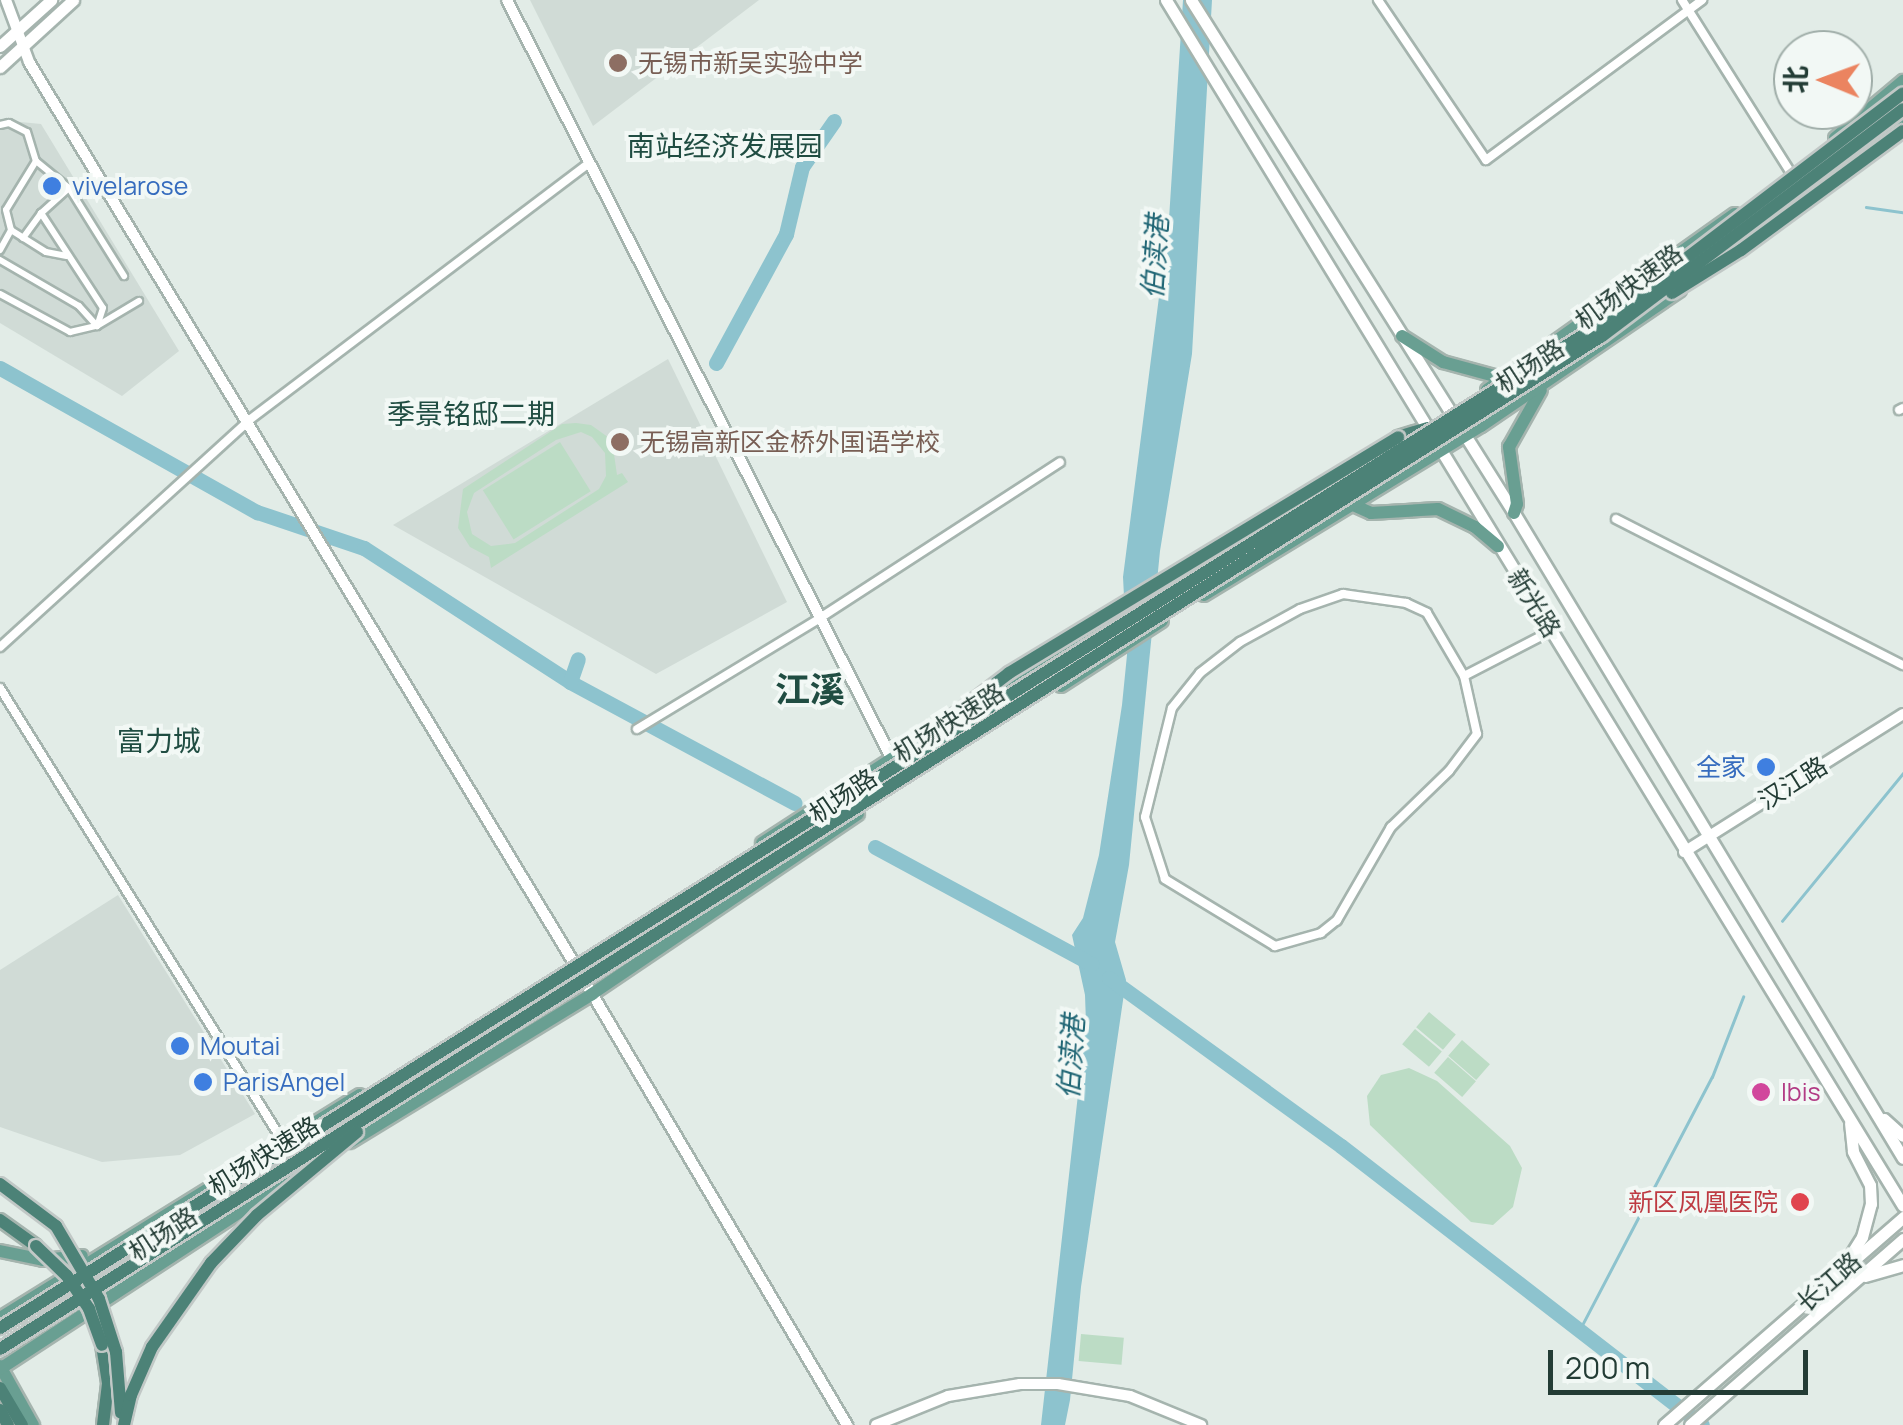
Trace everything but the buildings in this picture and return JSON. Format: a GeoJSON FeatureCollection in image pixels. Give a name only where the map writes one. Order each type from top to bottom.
{"type":"FeatureCollection","features":[{"type":"Feature","properties":{"kind":"highway","name":"机场快速路"},"geometry":{"type":"LineString","coordinates":[[3,1323],[769,849],[876,777],[1595,328],[1903,93]]}},
{"type":"Feature","properties":{"kind":"highway","name":"机场快速路"},"geometry":{"type":"LineString","coordinates":[[0,1350],[1602,336],[1903,109]]}},
{"type":"Feature","properties":{"kind":"highway"},"geometry":{"type":"LineString","coordinates":[[1602,336],[1742,250],[1903,131]]}},
{"type":"Feature","properties":{"kind":"highway"},"geometry":{"type":"LineString","coordinates":[[876,777],[936,725],[1010,673],[1398,437],[1428,428]]}},
{"type":"Feature","properties":{"kind":"highway"},"geometry":{"type":"LineString","coordinates":[[122,1425],[152,1347],[211,1263],[257,1214],[379,1110]]}},
{"type":"Feature","properties":{"kind":"highway"},"geometry":{"type":"LineString","coordinates":[[0,1184],[56,1226],[99,1298],[116,1352],[122,1425]]}},
{"type":"Feature","properties":{"kind":"highway"},"geometry":{"type":"LineString","coordinates":[[0,1220],[67,1276],[89,1309],[102,1346],[108,1384],[103,1425]]}},
{"type":"Feature","properties":{"kind":"highway"},"geometry":{"type":"LineString","coordinates":[[0,1388],[22,1425]]}},
{"type":"Feature","properties":{"kind":"highway"},"geometry":{"type":"LineString","coordinates":[[0,1410],[8,1425]]}},
{"type":"Feature","properties":{"kind":"main road"},"geometry":{"type":"LineString","coordinates":[[0,46],[51,0]]}},
{"type":"Feature","properties":{"kind":"main road"},"geometry":{"type":"LineString","coordinates":[[0,68],[73,0]]}},
{"type":"Feature","properties":{"kind":"main road","name":"新光路"},"geometry":{"type":"LineString","coordinates":[[1191,0],[1514,513],[1903,1158]]}},
{"type":"Feature","properties":{"kind":"main road","name":"新光路"},"geometry":{"type":"LineString","coordinates":[[1169,5],[1903,1206]]}},
{"type":"Feature","properties":{"kind":"main road","name":"机场路"},"geometry":{"type":"LineString","coordinates":[[3,1323],[104,1251],[574,963],[946,722],[1450,414],[1792,174],[1903,81]]}},
{"type":"Feature","properties":{"kind":"main road","name":"机场路"},"geometry":{"type":"LineString","coordinates":[[0,1367],[302,1172],[592,994],[904,782],[1464,436],[1634,325],[1903,117]]}},
{"type":"Feature","properties":{"kind":"main road"},"geometry":{"type":"LineString","coordinates":[[1381,353],[1399,354],[1402,336],[1442,362],[1502,378]]}},
{"type":"Feature","properties":{"kind":"main road"},"geometry":{"type":"LineString","coordinates":[[1514,513],[1517,504],[1510,447],[1533,400],[1550,379]]}},
{"type":"Feature","properties":{"kind":"main road"},"geometry":{"type":"LineString","coordinates":[[1352,504],[1370,513],[1438,508],[1474,526],[1498,546]]}},
{"type":"Feature","properties":{"kind":"main road"},"geometry":{"type":"LineString","coordinates":[[1877,1114],[1903,1136]]}},
{"type":"Feature","properties":{"kind":"main road"},"geometry":{"type":"LineString","coordinates":[[1840,1272],[1862,1238],[1870,1204],[1870,1185],[1853,1151],[1849,1118]]}},
{"type":"Feature","properties":{"kind":"main road","name":"长江路"},"geometry":{"type":"LineString","coordinates":[[1664,1425],[1903,1217]]}},
{"type":"Feature","properties":{"kind":"main road","name":"长江路"},"geometry":{"type":"LineString","coordinates":[[1690,1425],[1903,1238]]}},
{"type":"Feature","properties":{"kind":"main road"},"geometry":{"type":"LineString","coordinates":[[0,1251],[43,1260],[104,1251]]}},
{"type":"Feature","properties":{"kind":"main road"},"geometry":{"type":"LineString","coordinates":[[1852,1282],[1903,1266]]}},
{"type":"Feature","properties":{"kind":"main road"},"geometry":{"type":"LineString","coordinates":[[0,1367],[34,1425]]}},
{"type":"Feature","properties":{"kind":"street"},"geometry":{"type":"LineString","coordinates":[[6,0],[23,46],[162,286],[248,421],[848,1425]]}},
{"type":"Feature","properties":{"kind":"street"},"geometry":{"type":"LineString","coordinates":[[507,0],[904,782]]}},
{"type":"Feature","properties":{"kind":"street"},"geometry":{"type":"LineString","coordinates":[[1378,0],[1486,160],[1702,0]]}},
{"type":"Feature","properties":{"kind":"street"},"geometry":{"type":"LineString","coordinates":[[1682,0],[1804,194]]}},
{"type":"Feature","properties":{"kind":"street"},"geometry":{"type":"LineString","coordinates":[[0,125],[10,123],[27,132],[36,161],[68,188],[124,276]]}},
{"type":"Feature","properties":{"kind":"street"},"geometry":{"type":"LineString","coordinates":[[36,161],[6,210],[11,230],[46,252],[68,256]]}},
{"type":"Feature","properties":{"kind":"street"},"geometry":{"type":"LineString","coordinates":[[0,647],[248,421],[588,164]]}},
{"type":"Feature","properties":{"kind":"street"},"geometry":{"type":"LineString","coordinates":[[23,238],[40,213],[68,188]]}},
{"type":"Feature","properties":{"kind":"street"},"geometry":{"type":"LineString","coordinates":[[40,213],[103,308],[97,326]]}},
{"type":"Feature","properties":{"kind":"street"},"geometry":{"type":"LineString","coordinates":[[0,250],[11,230]]}},
{"type":"Feature","properties":{"kind":"street"},"geometry":{"type":"LineString","coordinates":[[0,260],[79,306],[97,326]]}},
{"type":"Feature","properties":{"kind":"street"},"geometry":{"type":"LineString","coordinates":[[0,294],[70,332],[97,326],[139,301]]}},
{"type":"Feature","properties":{"kind":"street"},"geometry":{"type":"LineString","coordinates":[[637,729],[820,618],[1060,462]]}},
{"type":"Feature","properties":{"kind":"street"},"geometry":{"type":"LineString","coordinates":[[1616,519],[1903,665]]}},
{"type":"Feature","properties":{"kind":"street"},"geometry":{"type":"LineString","coordinates":[[1343,594],[1406,602],[1426,613],[1464,676],[1476,714],[1477,734],[1472,743],[1391,827],[1338,920],[1321,933],[1275,946],[1165,879],[1145,816],[1172,708],[1200,673],[1240,642],[1300,609],[1343,594]]}},
{"type":"Feature","properties":{"kind":"street"},"geometry":{"type":"LineString","coordinates":[[1464,676],[1552,631]]}},
{"type":"Feature","properties":{"kind":"street"},"geometry":{"type":"LineString","coordinates":[[0,688],[302,1172]]}},
{"type":"Feature","properties":{"kind":"street","name":"汉江路"},"geometry":{"type":"LineString","coordinates":[[1684,852],[1903,714]]}},
{"type":"Feature","properties":{"kind":"street"},"geometry":{"type":"LineString","coordinates":[[876,1425],[948,1396],[1020,1384],[1092,1388],[1130,1396],[1202,1425]]}},
{"type":"Feature","properties":{"kind":"shaded area","name":"无锡市新吴实验中学"},"geometry":{"type":"Polygon","coordinates":[[[530,0],[759,0],[593,126],[530,0]]]}},
{"type":"Feature","properties":{"kind":"shaded area"},"geometry":{"type":"Polygon","coordinates":[[[0,120],[41,124],[179,351],[122,396],[0,323],[0,120]]]}},
{"type":"Feature","properties":{"kind":"shaded area","name":"无锡高新区金桥外国语学校"},"geometry":{"type":"Polygon","coordinates":[[[668,359],[787,602],[656,674],[393,525],[668,359]]]}},
{"type":"Feature","properties":{"kind":"shaded area"},"geometry":{"type":"Polygon","coordinates":[[[118,895],[255,1114],[180,1155],[102,1162],[0,1127],[0,970],[118,895]]]}},
{"type":"Feature","properties":{"kind":"green space"},"geometry":{"type":"Polygon","coordinates":[[[562,424],[591,425],[612,440],[617,475],[622,473],[628,482],[491,568],[489,557],[470,547],[458,528],[463,489],[562,424]],[[581,432],[556,440],[474,493],[467,512],[472,534],[491,546],[515,543],[599,489],[606,476],[605,453],[592,437],[581,432]]]}},
{"type":"Feature","properties":{"kind":"green space"},"geometry":{"type":"Polygon","coordinates":[[[560,442],[591,491],[514,539],[483,490],[560,442]]]}},
{"type":"Feature","properties":{"kind":"green space"},"geometry":{"type":"Polygon","coordinates":[[[1429,1012],[1456,1034],[1443,1050],[1416,1027],[1429,1012]]]}},
{"type":"Feature","properties":{"kind":"green space"},"geometry":{"type":"Polygon","coordinates":[[[1415,1029],[1442,1051],[1429,1067],[1402,1044],[1415,1029]]]}},
{"type":"Feature","properties":{"kind":"green space"},"geometry":{"type":"Polygon","coordinates":[[[1462,1040],[1490,1064],[1476,1080],[1448,1056],[1462,1040]]]}},
{"type":"Feature","properties":{"kind":"green space"},"geometry":{"type":"Polygon","coordinates":[[[1448,1057],[1476,1081],[1462,1097],[1434,1073],[1448,1057]]]}},
{"type":"Feature","properties":{"kind":"green space"},"geometry":{"type":"Polygon","coordinates":[[[1409,1068],[1437,1081],[1510,1146],[1522,1168],[1513,1207],[1493,1225],[1471,1222],[1370,1125],[1367,1096],[1381,1075],[1409,1068]]]}},
{"type":"Feature","properties":{"kind":"green space"},"geometry":{"type":"Polygon","coordinates":[[[1081,1334],[1124,1338],[1121,1365],[1079,1361],[1081,1334]]]}},
{"type":"Feature","properties":{"kind":"water"},"geometry":{"type":"Polygon","coordinates":[[[1183,0],[1212,0],[1192,354],[1160,551],[1129,865],[1115,942],[1126,980],[1081,1287],[1070,1400],[1065,1425],[1041,1425],[1086,1023],[1085,995],[1072,935],[1083,918],[1099,855],[1122,705],[1127,655],[1123,577],[1169,219],[1183,0]]]}},
{"type":"Feature","properties":{"kind":"waterway"},"geometry":{"type":"LineString","coordinates":[[716,363],[786,234],[802,167],[834,121]]}},
{"type":"Feature","properties":{"kind":"waterway"},"geometry":{"type":"LineString","coordinates":[[1866,207],[1903,212]]}},
{"type":"Feature","properties":{"kind":"waterway"},"geometry":{"type":"LineString","coordinates":[[0,368],[257,512],[364,548],[570,682],[795,803]]}},
{"type":"Feature","properties":{"kind":"waterway"},"geometry":{"type":"LineString","coordinates":[[570,682],[578,659]]}},
{"type":"Feature","properties":{"kind":"waterway"},"geometry":{"type":"LineString","coordinates":[[1782,921],[1903,773]]}},
{"type":"Feature","properties":{"kind":"waterway"},"geometry":{"type":"LineString","coordinates":[[875,847],[1091,964]]}},
{"type":"Feature","properties":{"kind":"waterway"},"geometry":{"type":"LineString","coordinates":[[1109,978],[1341,1146],[1702,1425]]}},
{"type":"Feature","properties":{"kind":"waterway"},"geometry":{"type":"LineString","coordinates":[[1580,1329],[1712,1077],[1743,997]]}},
{"type":"Feature","properties":{"kind":"place","name":"无锡市新吴实验中学"},"geometry":{"type":"Point","coordinates":[618,63]}},
{"type":"Feature","properties":{"kind":"place","name":"vivelarose"},"geometry":{"type":"Point","coordinates":[52,186]}},
{"type":"Feature","properties":{"kind":"place","name":"无锡高新区金桥外国语学校"},"geometry":{"type":"Point","coordinates":[620,442]}},
{"type":"Feature","properties":{"kind":"place","name":"全家"},"geometry":{"type":"Point","coordinates":[1766,767]}},
{"type":"Feature","properties":{"kind":"place","name":"Moutai"},"geometry":{"type":"Point","coordinates":[180,1046]}},
{"type":"Feature","properties":{"kind":"place","name":"ParisAngel"},"geometry":{"type":"Point","coordinates":[203,1082]}},
{"type":"Feature","properties":{"kind":"place","name":"Ibis"},"geometry":{"type":"Point","coordinates":[1761,1092]}},
{"type":"Feature","properties":{"kind":"place","name":"新区凤凰医院"},"geometry":{"type":"Point","coordinates":[1800,1202]}},
{"type":"Feature","properties":{"kind":"district","name":"南站经济发展园"},"geometry":{"type":"Point","coordinates":[725,145]}},
{"type":"Feature","properties":{"kind":"district","name":"季景铭邸二期"},"geometry":{"type":"Point","coordinates":[471,413]}},
{"type":"Feature","properties":{"kind":"district","name":"江溪"},"geometry":{"type":"Point","coordinates":[810,689]}},
{"type":"Feature","properties":{"kind":"district","name":"富力城"},"geometry":{"type":"Point","coordinates":[159,740]}},
{"type":"Feature","properties":{"kind":"water label","name":"伯渎港"},"geometry":{"type":"Point","coordinates":[1154,257]}},
{"type":"Feature","properties":{"kind":"water label","name":"伯渎港"},"geometry":{"type":"Point","coordinates":[1070,1057]}}]}
